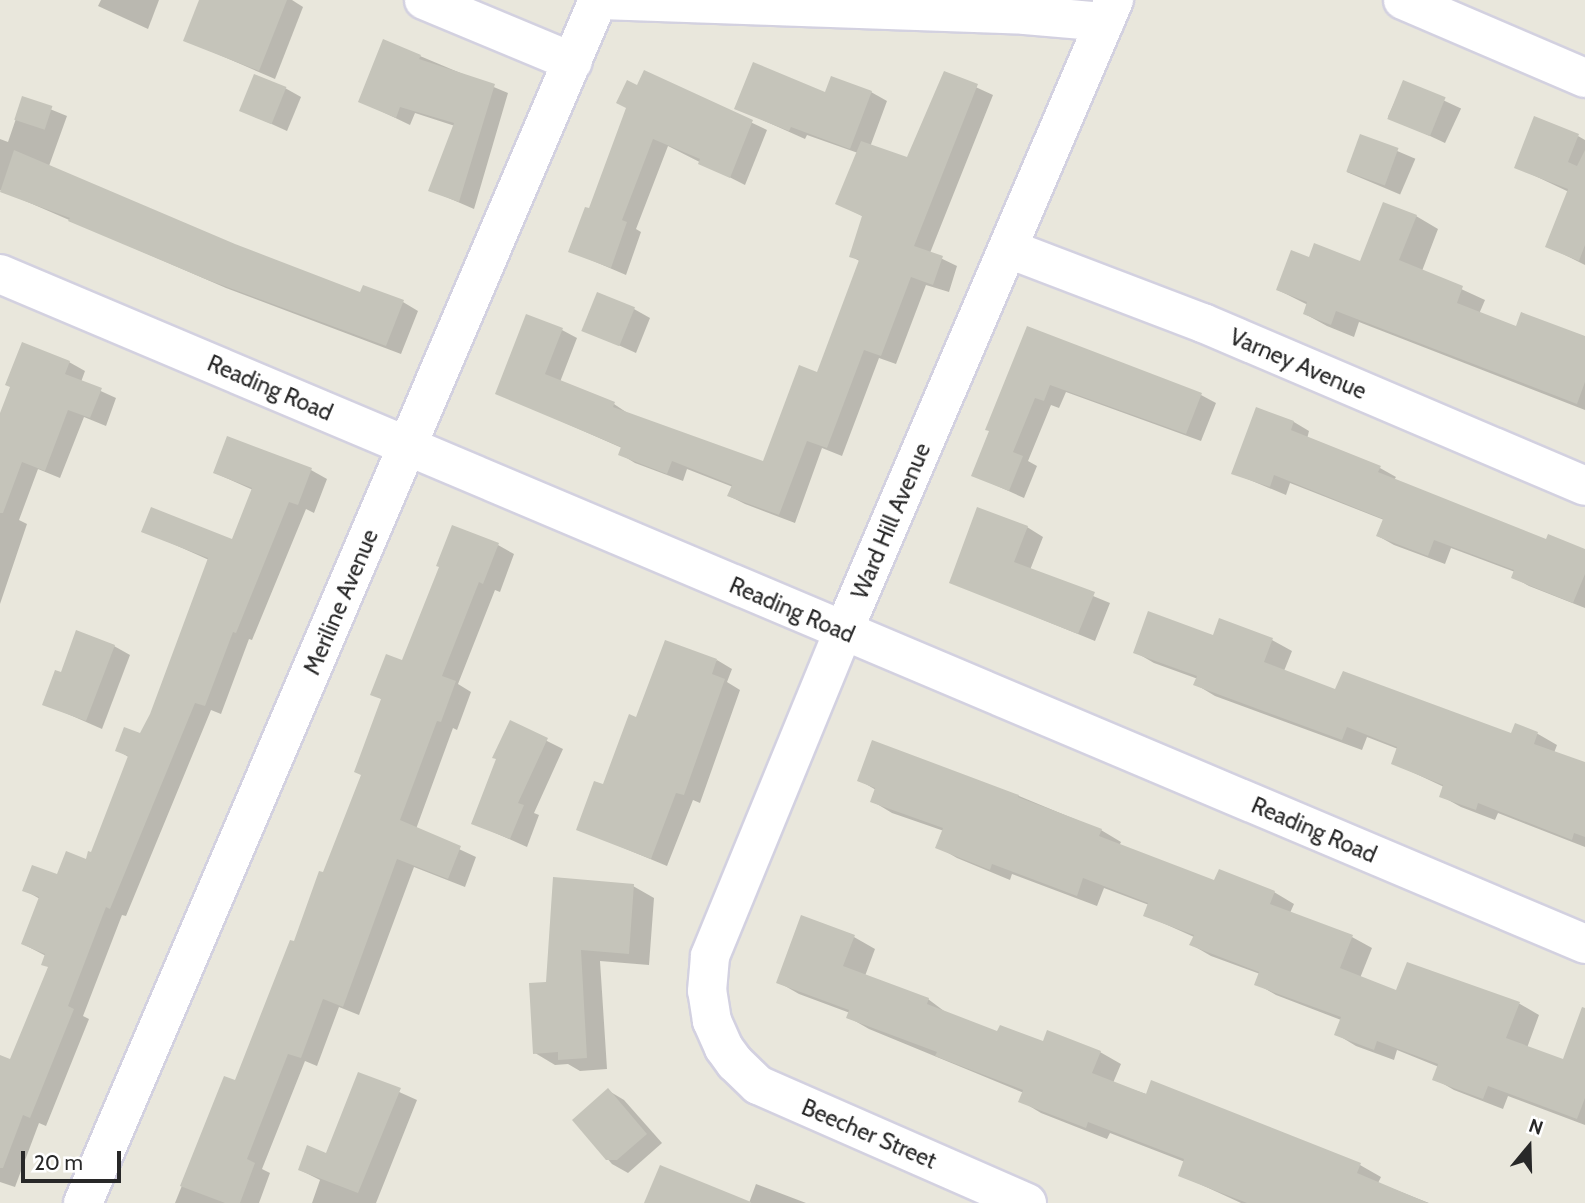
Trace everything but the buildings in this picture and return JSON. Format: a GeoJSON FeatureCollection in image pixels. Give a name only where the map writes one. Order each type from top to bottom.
{"type":"FeatureCollection","features":[{"type":"Feature","properties":{"kind":"street"},"geometry":{"type":"LineString","coordinates":[[424,0],[573,62]]}},
{"type":"Feature","properties":{"kind":"street"},"geometry":{"type":"LineString","coordinates":[[599,0],[1026,15],[1110,11]]}},
{"type":"Feature","properties":{"kind":"street","name":"Meriline Avenue"},"geometry":{"type":"LineString","coordinates":[[83,1203],[599,0]]}},
{"type":"Feature","properties":{"kind":"street"},"geometry":{"type":"LineString","coordinates":[[1403,0],[1585,78]]}},
{"type":"Feature","properties":{"kind":"street","name":"Ward Hill Avenue"},"geometry":{"type":"LineString","coordinates":[[724,1048],[712,1021],[707,991],[710,956],[844,632],[1110,11]]}},
{"type":"Feature","properties":{"kind":"street","name":"Varney Avenue"},"geometry":{"type":"LineString","coordinates":[[1009,249],[1203,323],[1585,486]]}},
{"type":"Feature","properties":{"kind":"street","name":"Reading Road"},"geometry":{"type":"LineString","coordinates":[[0,274],[1585,944]]}},
{"type":"Feature","properties":{"kind":"street","name":"Beecher Street"},"geometry":{"type":"LineString","coordinates":[[724,1048],[735,1063],[767,1090],[1027,1203]]}}]}
